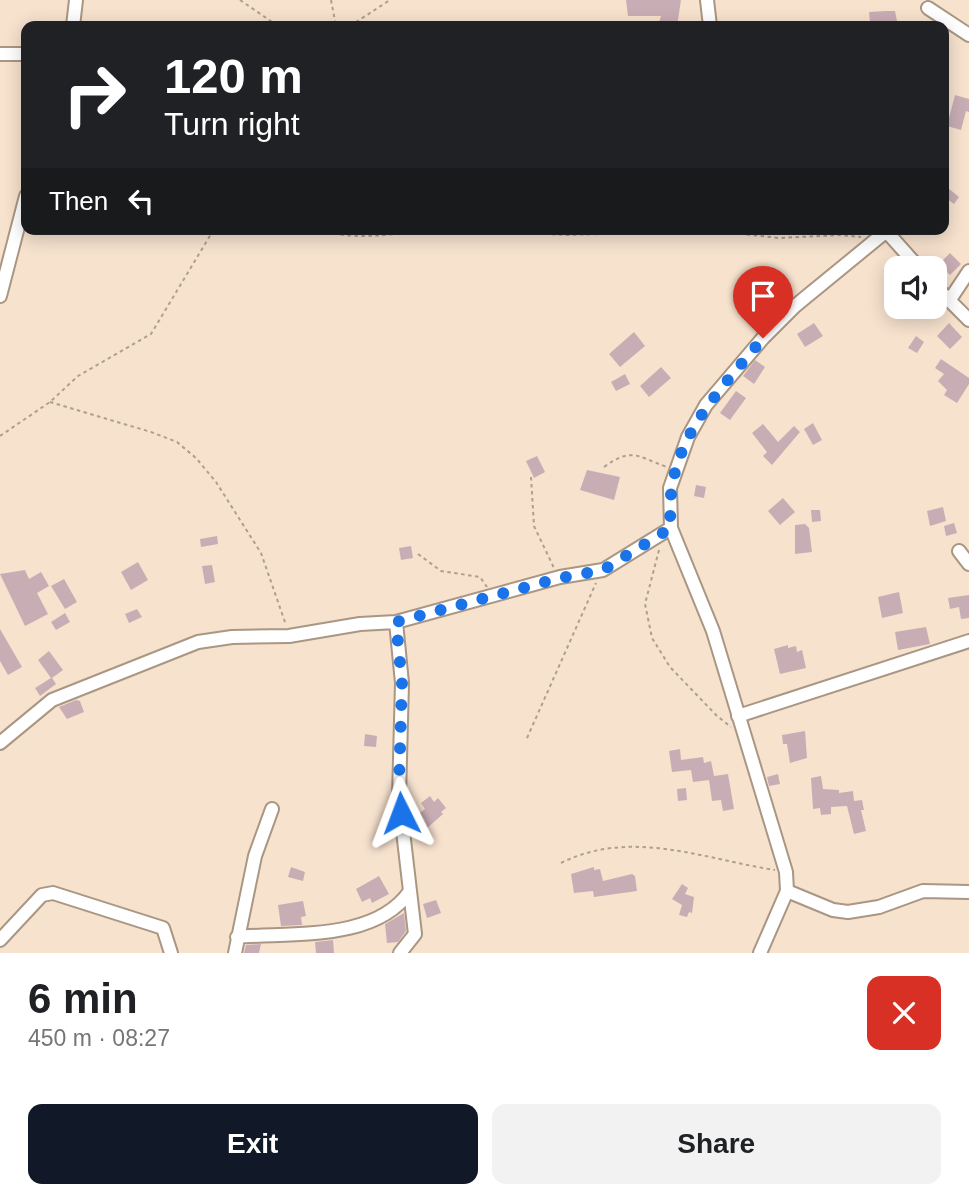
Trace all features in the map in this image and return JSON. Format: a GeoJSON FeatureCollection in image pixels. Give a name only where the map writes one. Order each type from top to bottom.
{"type":"FeatureCollection","features":[{"type":"Feature","properties":{"kind":"street"},"geometry":{"type":"LineString","coordinates":[[74,21],[76,0]]}},
{"type":"Feature","properties":{"kind":"street"},"geometry":{"type":"LineString","coordinates":[[707,0],[709,21]]}},
{"type":"Feature","properties":{"kind":"street"},"geometry":{"type":"LineString","coordinates":[[928,4],[969,35]]}},
{"type":"Feature","properties":{"kind":"street"},"geometry":{"type":"LineString","coordinates":[[0,54],[21,54]]}},
{"type":"Feature","properties":{"kind":"street"},"geometry":{"type":"LineString","coordinates":[[0,296],[21,216]]}},
{"type":"Feature","properties":{"kind":"street"},"geometry":{"type":"LineString","coordinates":[[760,953],[787,891],[786,872],[713,631],[665,532],[669,498],[674,470],[706,405],[763,338],[804,298],[883,235]]}},
{"type":"Feature","properties":{"kind":"street"},"geometry":{"type":"LineString","coordinates":[[887,235],[907,256]]}},
{"type":"Feature","properties":{"kind":"street"},"geometry":{"type":"LineString","coordinates":[[0,239],[16,237]]}},
{"type":"Feature","properties":{"kind":"street"},"geometry":{"type":"LineString","coordinates":[[969,271],[949,301],[969,320]]}},
{"type":"Feature","properties":{"kind":"street"},"geometry":{"type":"LineString","coordinates":[[0,743],[52,700],[198,642],[232,637],[289,636],[360,624],[396,622],[560,578],[603,570],[665,532]]}},
{"type":"Feature","properties":{"kind":"street"},"geometry":{"type":"LineString","coordinates":[[959,551],[969,564]]}},
{"type":"Feature","properties":{"kind":"street"},"geometry":{"type":"LineString","coordinates":[[396,622],[402,683],[399,797],[415,934],[400,953]]}},
{"type":"Feature","properties":{"kind":"street"},"geometry":{"type":"LineString","coordinates":[[738,716],[969,641]]}},
{"type":"Feature","properties":{"kind":"street"},"geometry":{"type":"LineString","coordinates":[[235,953],[255,856],[272,809]]}},
{"type":"Feature","properties":{"kind":"street"},"geometry":{"type":"LineString","coordinates":[[237,937],[337,929],[366,923],[383,915],[410,891]]}},
{"type":"Feature","properties":{"kind":"street"},"geometry":{"type":"LineString","coordinates":[[787,891],[833,910],[848,912],[879,907],[923,891],[969,892]]}},
{"type":"Feature","properties":{"kind":"street"},"geometry":{"type":"LineString","coordinates":[[0,940],[42,895],[53,893],[163,928],[171,953]]}},
{"type":"Feature","properties":{"kind":"path"},"geometry":{"type":"LineString","coordinates":[[240,0],[271,21]]}},
{"type":"Feature","properties":{"kind":"path"},"geometry":{"type":"LineString","coordinates":[[331,0],[335,21]]}},
{"type":"Feature","properties":{"kind":"path"},"geometry":{"type":"LineString","coordinates":[[358,21],[390,0]]}},
{"type":"Feature","properties":{"kind":"path"},"geometry":{"type":"LineString","coordinates":[[0,436],[50,401],[78,376],[151,334],[210,235]]}},
{"type":"Feature","properties":{"kind":"path"},"geometry":{"type":"LineString","coordinates":[[336,235],[348,238],[404,235]]}},
{"type":"Feature","properties":{"kind":"path"},"geometry":{"type":"LineString","coordinates":[[752,235],[779,238],[840,235]]}},
{"type":"Feature","properties":{"kind":"path"},"geometry":{"type":"LineString","coordinates":[[50,401],[89,416],[152,432],[177,443],[196,458],[216,482],[261,553],[289,636]]}},
{"type":"Feature","properties":{"kind":"path"},"geometry":{"type":"LineString","coordinates":[[604,467],[622,454],[633,455],[674,470]]}},
{"type":"Feature","properties":{"kind":"path"},"geometry":{"type":"LineString","coordinates":[[531,477],[534,526],[560,578]]}},
{"type":"Feature","properties":{"kind":"path"},"geometry":{"type":"LineString","coordinates":[[665,532],[645,604],[652,638],[670,667],[717,716],[727,726],[742,729]]}},
{"type":"Feature","properties":{"kind":"path"},"geometry":{"type":"LineString","coordinates":[[418,554],[441,571],[480,577],[492,597]]}},
{"type":"Feature","properties":{"kind":"path"},"geometry":{"type":"LineString","coordinates":[[527,738],[591,591],[603,570]]}},
{"type":"Feature","properties":{"kind":"path"},"geometry":{"type":"LineString","coordinates":[[561,863],[579,854],[649,845],[786,872]]}},
{"type":"Feature","properties":{"kind":"building"},"geometry":{"type":"Polygon","coordinates":[[[626,0],[681,0],[678,21],[660,21],[661,16],[628,16],[626,0]]]}},
{"type":"Feature","properties":{"kind":"building"},"geometry":{"type":"Polygon","coordinates":[[[895,11],[897,21],[870,21],[869,12],[895,11]]]}},
{"type":"Feature","properties":{"kind":"building"},"geometry":{"type":"Polygon","coordinates":[[[955,95],[969,99],[969,112],[966,111],[961,130],[949,127],[955,95]]]}},
{"type":"Feature","properties":{"kind":"building"},"geometry":{"type":"Polygon","coordinates":[[[949,189],[959,197],[954,204],[949,200],[949,189]]]}},
{"type":"Feature","properties":{"kind":"building"},"geometry":{"type":"Polygon","coordinates":[[[950,253],[961,264],[950,275],[947,272],[947,256],[950,253]]]}},
{"type":"Feature","properties":{"kind":"building"},"geometry":{"type":"Polygon","coordinates":[[[814,323],[823,336],[805,347],[797,334],[814,323]]]}},
{"type":"Feature","properties":{"kind":"building"},"geometry":{"type":"Polygon","coordinates":[[[949,323],[962,337],[950,349],[937,336],[949,323]]]}},
{"type":"Feature","properties":{"kind":"building"},"geometry":{"type":"Polygon","coordinates":[[[634,332],[645,346],[620,367],[609,354],[634,332]]]}},
{"type":"Feature","properties":{"kind":"building"},"geometry":{"type":"Polygon","coordinates":[[[916,336],[924,342],[917,353],[908,348],[916,336]]]}},
{"type":"Feature","properties":{"kind":"building"},"geometry":{"type":"Polygon","coordinates":[[[941,359],[969,378],[969,384],[957,403],[944,395],[947,390],[938,381],[944,374],[935,368],[941,359]]]}},
{"type":"Feature","properties":{"kind":"building"},"geometry":{"type":"Polygon","coordinates":[[[755,360],[765,367],[754,384],[743,376],[755,360]]]}},
{"type":"Feature","properties":{"kind":"building"},"geometry":{"type":"Polygon","coordinates":[[[661,367],[671,378],[649,397],[640,386],[661,367]]]}},
{"type":"Feature","properties":{"kind":"building"},"geometry":{"type":"Polygon","coordinates":[[[625,374],[630,384],[616,391],[611,382],[625,374]]]}},
{"type":"Feature","properties":{"kind":"building"},"geometry":{"type":"Polygon","coordinates":[[[736,391],[746,398],[730,420],[720,413],[736,391]]]}},
{"type":"Feature","properties":{"kind":"building"},"geometry":{"type":"Polygon","coordinates":[[[813,423],[822,440],[813,445],[804,429],[813,423]]]}},
{"type":"Feature","properties":{"kind":"building"},"geometry":{"type":"Polygon","coordinates":[[[763,424],[778,442],[794,426],[800,432],[772,465],[763,456],[767,452],[752,433],[763,424]]]}},
{"type":"Feature","properties":{"kind":"building"},"geometry":{"type":"Polygon","coordinates":[[[537,456],[545,472],[534,478],[526,461],[537,456]]]}},
{"type":"Feature","properties":{"kind":"building"},"geometry":{"type":"Polygon","coordinates":[[[587,470],[620,477],[614,500],[580,490],[587,470]]]}},
{"type":"Feature","properties":{"kind":"building"},"geometry":{"type":"Polygon","coordinates":[[[696,485],[706,487],[704,498],[694,496],[696,485]]]}},
{"type":"Feature","properties":{"kind":"building"},"geometry":{"type":"Polygon","coordinates":[[[783,498],[795,512],[780,525],[768,511],[783,498]]]}},
{"type":"Feature","properties":{"kind":"building"},"geometry":{"type":"Polygon","coordinates":[[[943,507],[946,521],[930,526],[927,511],[943,507]]]}},
{"type":"Feature","properties":{"kind":"building"},"geometry":{"type":"Polygon","coordinates":[[[811,510],[820,510],[821,521],[812,522],[811,510]]]}},
{"type":"Feature","properties":{"kind":"building"},"geometry":{"type":"Polygon","coordinates":[[[954,523],[957,533],[946,536],[944,526],[954,523]]]}},
{"type":"Feature","properties":{"kind":"building"},"geometry":{"type":"Polygon","coordinates":[[[805,524],[809,528],[812,552],[795,554],[795,525],[805,524]]]}},
{"type":"Feature","properties":{"kind":"building"},"geometry":{"type":"Polygon","coordinates":[[[217,536],[218,544],[201,547],[200,539],[217,536]]]}},
{"type":"Feature","properties":{"kind":"building"},"geometry":{"type":"Polygon","coordinates":[[[411,546],[413,558],[401,560],[399,548],[411,546]]]}},
{"type":"Feature","properties":{"kind":"building"},"geometry":{"type":"Polygon","coordinates":[[[138,562],[148,580],[131,590],[121,572],[138,562]]]}},
{"type":"Feature","properties":{"kind":"building"},"geometry":{"type":"Polygon","coordinates":[[[212,565],[215,582],[205,584],[202,566],[212,565]]]}},
{"type":"Feature","properties":{"kind":"building"},"geometry":{"type":"Polygon","coordinates":[[[25,570],[29,579],[41,572],[49,586],[37,593],[48,614],[25,626],[0,574],[25,570]]]}},
{"type":"Feature","properties":{"kind":"building"},"geometry":{"type":"Polygon","coordinates":[[[64,579],[77,602],[65,609],[51,586],[64,579]]]}},
{"type":"Feature","properties":{"kind":"building"},"geometry":{"type":"Polygon","coordinates":[[[899,592],[903,613],[882,618],[878,597],[899,592]]]}},
{"type":"Feature","properties":{"kind":"building"},"geometry":{"type":"Polygon","coordinates":[[[969,595],[969,618],[961,619],[959,607],[950,609],[948,598],[969,595]]]}},
{"type":"Feature","properties":{"kind":"building"},"geometry":{"type":"Polygon","coordinates":[[[137,609],[142,617],[129,623],[125,614],[137,609]]]}},
{"type":"Feature","properties":{"kind":"building"},"geometry":{"type":"Polygon","coordinates":[[[65,613],[70,622],[56,630],[51,622],[65,613]]]}},
{"type":"Feature","properties":{"kind":"building"},"geometry":{"type":"Polygon","coordinates":[[[926,627],[930,644],[898,650],[895,632],[926,627]]]}},
{"type":"Feature","properties":{"kind":"building"},"geometry":{"type":"Polygon","coordinates":[[[0,629],[22,667],[8,675],[0,661],[0,629]]]}},
{"type":"Feature","properties":{"kind":"building"},"geometry":{"type":"Polygon","coordinates":[[[788,645],[788,648],[796,646],[797,652],[802,650],[806,668],[780,674],[774,649],[788,645]]]}},
{"type":"Feature","properties":{"kind":"building"},"geometry":{"type":"Polygon","coordinates":[[[49,651],[63,670],[52,678],[56,684],[40,696],[35,688],[51,678],[38,660],[49,651]]]}},
{"type":"Feature","properties":{"kind":"building"},"geometry":{"type":"Polygon","coordinates":[[[80,701],[84,712],[67,719],[59,707],[80,701]]]}},
{"type":"Feature","properties":{"kind":"building"},"geometry":{"type":"Polygon","coordinates":[[[805,731],[807,758],[790,763],[787,744],[783,744],[782,735],[805,731]]]}},
{"type":"Feature","properties":{"kind":"building"},"geometry":{"type":"Polygon","coordinates":[[[365,734],[377,736],[376,747],[364,746],[365,734]]]}},
{"type":"Feature","properties":{"kind":"building"},"geometry":{"type":"Polygon","coordinates":[[[680,749],[681,760],[703,757],[704,763],[711,761],[714,776],[728,774],[734,809],[723,811],[721,800],[712,801],[709,780],[693,782],[691,770],[672,772],[669,751],[680,749]]]}},
{"type":"Feature","properties":{"kind":"building"},"geometry":{"type":"Polygon","coordinates":[[[778,774],[780,784],[769,786],[767,777],[778,774]]]}},
{"type":"Feature","properties":{"kind":"building"},"geometry":{"type":"Polygon","coordinates":[[[821,776],[823,789],[839,790],[839,793],[853,791],[854,801],[862,800],[864,810],[861,810],[866,831],[854,834],[847,806],[831,807],[831,814],[821,815],[820,808],[813,809],[811,778],[821,776]]]}},
{"type":"Feature","properties":{"kind":"building"},"geometry":{"type":"Polygon","coordinates":[[[686,788],[687,800],[678,801],[677,789],[686,788]]]}},
{"type":"Feature","properties":{"kind":"building"},"geometry":{"type":"Polygon","coordinates":[[[430,796],[434,802],[438,798],[446,808],[426,829],[416,816],[425,809],[421,803],[430,796]]]}},
{"type":"Feature","properties":{"kind":"building"},"geometry":{"type":"Polygon","coordinates":[[[291,867],[305,872],[303,881],[288,877],[291,867]]]}},
{"type":"Feature","properties":{"kind":"building"},"geometry":{"type":"Polygon","coordinates":[[[594,867],[594,870],[600,869],[603,881],[632,874],[635,876],[637,891],[594,897],[593,891],[574,893],[571,874],[594,867]]]}},
{"type":"Feature","properties":{"kind":"building"},"geometry":{"type":"Polygon","coordinates":[[[379,876],[389,894],[372,903],[370,898],[362,902],[356,889],[379,876]]]}},
{"type":"Feature","properties":{"kind":"building"},"geometry":{"type":"Polygon","coordinates":[[[682,884],[688,888],[685,894],[694,897],[692,913],[689,912],[687,917],[679,915],[682,905],[672,899],[682,884]]]}},
{"type":"Feature","properties":{"kind":"building"},"geometry":{"type":"Polygon","coordinates":[[[436,900],[441,913],[427,918],[423,904],[436,900]]]}},
{"type":"Feature","properties":{"kind":"building"},"geometry":{"type":"Polygon","coordinates":[[[303,901],[306,916],[301,917],[302,925],[281,926],[278,905],[303,901]]]}},
{"type":"Feature","properties":{"kind":"building"},"geometry":{"type":"Polygon","coordinates":[[[404,913],[406,931],[398,942],[387,943],[385,924],[404,913]]]}},
{"type":"Feature","properties":{"kind":"building"},"geometry":{"type":"Polygon","coordinates":[[[333,940],[334,953],[316,953],[315,942],[333,940]]]}},
{"type":"Feature","properties":{"kind":"building"},"geometry":{"type":"Polygon","coordinates":[[[261,944],[259,953],[244,953],[246,945],[261,944]]]}},
{"type":"Feature","properties":{"kind":"route"},"geometry":{"type":"LineString","coordinates":[[401,813],[399,783],[402,683],[396,622],[560,578],[603,570],[632,555],[671,528],[670,488],[674,470],[688,437],[706,405],[763,338]]}}]}
